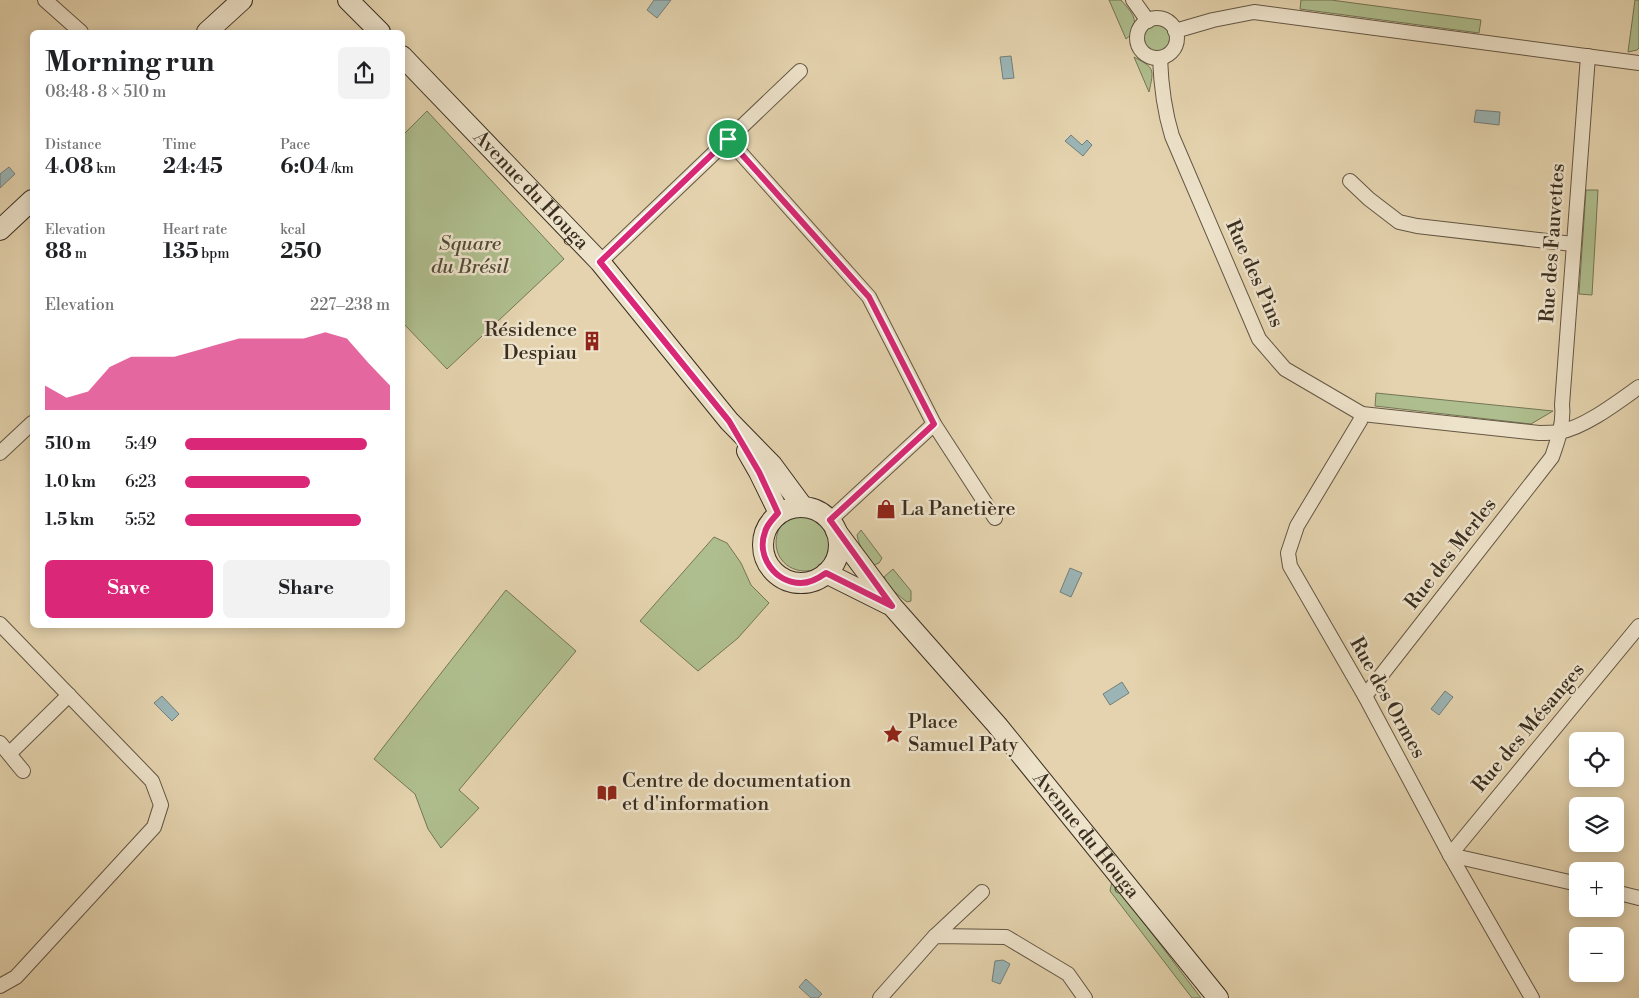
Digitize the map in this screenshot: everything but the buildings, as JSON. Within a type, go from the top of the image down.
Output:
[{"type":"main road","points":[[209,30],[242,0]]},
{"type":"main road","points":[[348,0],[378,30]]},
{"type":"main road","name":"Avenue du Houga","points":[[405,59],[600,262],[729,421]]},
{"type":"main road","points":[[0,230],[30,202]]},
{"type":"main road","points":[[729,421],[772,465],[803,506]]},
{"type":"main road","points":[[729,421],[759,472],[778,513]]},
{"type":"main road","points":[[803,506],[822,513],[833,525],[839,551],[833,566],[826,573],[815,580],[802,583],[789,581],[778,575],[770,567],[764,556],[762,545],[764,534],[771,520],[778,513],[790,508],[803,506]]},
{"type":"main road","name":"Avenue du Houga","points":[[833,525],[892,606],[997,725],[1218,998]]},
{"type":"main road","name":"Avenue du Houga","points":[[826,573],[892,606]]},
{"type":"street","points":[[45,0],[79,30]]},
{"type":"street","points":[[1133,0],[1148,20]]},
{"type":"street","points":[[1176,31],[1213,20],[1254,12],[1639,63]]},
{"type":"street","points":[[1161,19],[1167,21],[1176,31],[1174,48],[1166,56],[1160,58],[1148,56],[1139,47],[1138,35],[1140,29],[1148,20],[1161,19]]},
{"type":"street","name":"Rue des Fauvettes","points":[[1560,432],[1564,418],[1562,405],[1588,56]]},
{"type":"street","name":"Rue des Pins","points":[[1160,58],[1162,96],[1172,136],[1259,339],[1285,369],[1362,414],[1539,433],[1560,432],[1578,425],[1639,387]]},
{"type":"street","points":[[600,262],[800,70]]},
{"type":"street","points":[[728,139],[869,297],[934,424],[995,518]]},
{"type":"street","points":[[1350,181],[1369,199],[1399,222],[1417,226],[1573,244]]},
{"type":"street","name":"Rue des Ormes","points":[[1362,414],[1360,421],[1297,526],[1288,553],[1290,566],[1364,696],[1450,855],[1532,998]]},
{"type":"street","points":[[833,525],[934,424]]},
{"type":"street","points":[[0,453],[30,425]]},
{"type":"street","name":"Rue des Merles","points":[[1364,696],[1552,457],[1560,432]]},
{"type":"street","points":[[0,624],[152,781],[161,805],[154,827],[16,977],[0,986]]},
{"type":"street","name":"Rue des Mésanges","points":[[1450,855],[1639,626]]},
{"type":"street","points":[[23,771],[5,748],[69,695]]},
{"type":"street","points":[[1450,855],[1569,882]]},
{"type":"street","points":[[880,998],[935,936],[982,892]]},
{"type":"street","points":[[1624,894],[1639,898]]},
{"type":"street","points":[[935,936],[1006,937],[1068,974],[1085,998]]},
{"type":"green space","points":[[1109,0],[1121,0],[1134,18],[1134,32],[1126,39]]},
{"type":"green space","points":[[1301,0],[1331,0],[1481,20],[1479,33],[1300,9]]},
{"type":"green space","points":[[1635,0],[1639,0],[1639,48],[1628,52]]},
{"type":"green space","points":[[1157,25],[1166,29],[1170,38],[1166,47],[1157,51],[1148,47],[1144,38],[1148,29]]},
{"type":"green space","points":[[1134,57],[1146,64],[1151,70],[1152,78],[1149,92]]},
{"type":"green space","name":"Square du Brésil","points":[[427,111],[564,259],[447,369],[405,325],[405,133]]},
{"type":"green space","points":[[1586,190],[1598,190],[1592,295],[1579,294]]},
{"type":"green space","points":[[1376,393],[1553,411],[1531,424],[1375,406]]},
{"type":"green space","points":[[807,513],[818,517],[828,532],[832,549],[818,568],[804,571],[796,570],[784,563],[777,551],[776,544],[780,525],[784,519],[792,515]]},
{"type":"green space","points":[[861,530],[882,558],[879,563],[874,565],[863,552],[857,535]]},
{"type":"green space","points":[[714,537],[727,543],[741,563],[751,585],[769,603],[738,638],[698,671],[640,621]]},
{"type":"green space","points":[[893,569],[911,591],[911,601],[907,602],[886,581],[884,577]]},
{"type":"green space","points":[[506,590],[576,651],[459,790],[479,808],[441,848],[428,829],[415,794],[374,759]]},
{"type":"green space","points":[[1112,881],[1201,998],[1192,998],[1110,891]]},
{"type":"water","points":[[654,0],[671,0],[657,18],[647,10]]},
{"type":"water","points":[[1011,56],[1014,78],[1003,79],[1000,57]]},
{"type":"water","points":[[1476,110],[1500,112],[1499,125],[1474,122]]},
{"type":"water","points":[[1071,135],[1082,145],[1087,140],[1092,145],[1083,156],[1065,141]]},
{"type":"water","points":[[9,167],[15,174],[0,188],[0,174]]},
{"type":"water","points":[[1070,568],[1082,573],[1071,597],[1060,592]]},
{"type":"water","points":[[1122,682],[1129,693],[1110,705],[1103,694]]},
{"type":"water","points":[[1445,691],[1453,697],[1439,715],[1431,709]]},
{"type":"water","points":[[162,696],[179,714],[172,721],[154,703]]},
{"type":"water","points":[[1003,960],[1010,964],[1000,984],[992,981],[995,961]]},
{"type":"water","points":[[806,979],[822,994],[818,998],[811,998],[799,987]]},
{"type":"place","name":"Résidence Despiau","points":[[592,341]]},
{"type":"place","name":"La Panetière","points":[[886,509]]},
{"type":"place","name":"Place Samuel Paty","points":[[893,734]]},
{"type":"place","name":"Centre de documentation et d'information","points":[[607,793]]},
{"type":"route","points":[[728,139],[869,297],[934,424],[830,520],[836,531],[892,606],[826,573],[815,580],[802,583],[789,581],[778,575],[770,567],[764,556],[762,545],[766,529],[778,513],[759,472],[729,421],[600,262],[728,139]]}]
